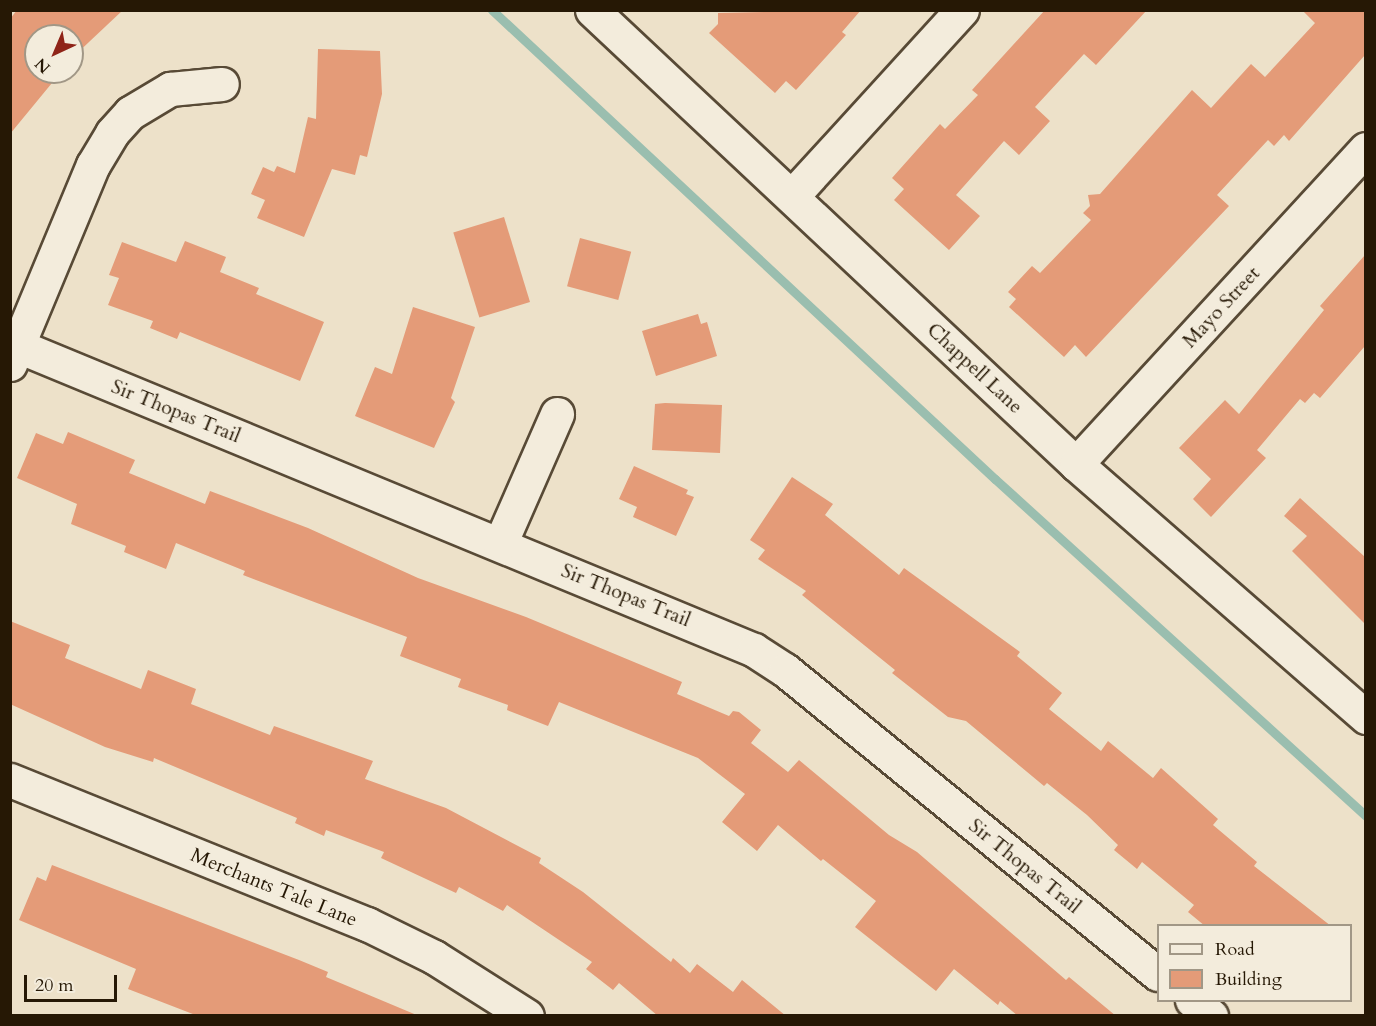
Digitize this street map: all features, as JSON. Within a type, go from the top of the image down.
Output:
[{"type":"street","name":"Chappell Lane","points":[[592,10],[1076,464],[1365,717]]},
{"type":"street","points":[[792,196],[962,10]]},
{"type":"street","points":[[14,355],[93,165],[112,133],[130,113],[170,89],[222,84]]},
{"type":"street","name":"Mayo Street","points":[[1076,464],[1365,149]]},
{"type":"street","name":"Sir Thopas Trail","points":[[14,355],[500,544],[728,637],[785,670],[1157,973]]},
{"type":"street","points":[[500,544],[556,414]]},
{"type":"street","name":"Merchants Tale Lane","points":[[10,780],[367,924],[434,957],[527,1016]]},
{"type":"street","points":[[1194,1002],[1211,1016]]},
{"type":"building","points":[[17,10],[123,10],[84,47],[84,24],[24,24],[24,84],[51,84],[10,134],[10,19]]},
{"type":"building","points":[[861,10],[842,32],[846,35],[796,90],[786,81],[775,93],[709,33],[718,24],[718,13]]},
{"type":"building","points":[[1045,10],[1147,10],[1096,65],[1084,54],[1035,107],[1050,121],[1019,155],[1004,141],[956,195],[980,216],[949,250],[894,200],[904,189],[892,178],[940,124],[945,129],[978,95],[972,90]]},
{"type":"building","points":[[1302,10],[1365,10],[1365,55],[1289,141],[1284,135],[1274,146],[1268,140],[1217,195],[1229,206],[1086,357],[1075,345],[1064,357],[1009,307],[1016,299],[1008,292],[1032,266],[1040,273],[1091,220],[1083,213],[1090,206],[1088,195],[1100,194],[1192,90],[1211,108],[1251,64],[1265,77],[1315,23]]},
{"type":"building","points":[[318,49],[380,51],[382,94],[367,157],[360,155],[355,175],[332,169],[304,237],[257,218],[265,200],[251,194],[263,167],[274,172],[277,166],[295,173],[308,117],[316,119]]},
{"type":"building","points":[[504,217],[530,302],[479,318],[453,232]]},
{"type":"building","points":[[580,238],[631,252],[618,300],[567,286]]},
{"type":"building","points":[[185,241],[226,257],[220,272],[259,288],[256,294],[324,322],[300,381],[180,332],[177,339],[150,328],[153,321],[108,305],[119,278],[109,275],[122,242],[176,262]]},
{"type":"building","points":[[1365,255],[1365,346],[1320,398],[1314,393],[1305,403],[1300,399],[1257,450],[1266,458],[1211,517],[1193,499],[1211,479],[1179,448],[1225,400],[1239,414],[1324,310],[1320,306]]},
{"type":"building","points":[[413,307],[475,327],[451,398],[455,402],[434,448],[355,416],[375,367],[392,374]]},
{"type":"building","points":[[698,314],[701,324],[707,322],[717,356],[656,376],[642,331]]},
{"type":"building","points":[[655,404],[722,405],[720,453],[652,450]]},
{"type":"building","points":[[68,432],[135,460],[129,473],[205,504],[210,491],[308,528],[418,578],[526,617],[682,682],[677,694],[729,716],[733,711],[739,712],[761,730],[751,743],[788,772],[799,760],[889,835],[917,852],[1066,980],[1069,977],[1116,1016],[1018,1016],[1000,1001],[998,1005],[954,969],[936,991],[855,927],[876,901],[823,859],[821,861],[778,825],[757,851],[722,822],[745,794],[698,758],[559,702],[548,726],[507,710],[508,705],[458,687],[461,679],[400,656],[407,637],[243,575],[245,571],[176,543],[166,569],[124,552],[126,546],[71,524],[77,504],[17,478],[36,433],[63,444]]},
{"type":"building","points":[[634,466],[688,490],[686,494],[694,497],[676,536],[633,517],[637,507],[619,499]]},
{"type":"building","points":[[792,477],[833,504],[825,515],[899,575],[904,568],[1020,652],[1017,656],[1062,693],[1049,709],[1101,751],[1108,741],[1153,778],[1161,768],[1218,819],[1213,825],[1257,862],[1254,866],[1328,924],[1203,924],[1188,912],[1194,905],[1142,862],[1137,869],[1114,850],[1118,845],[1087,815],[1047,783],[1044,786],[966,721],[948,717],[892,673],[895,670],[802,595],[806,591],[758,559],[765,550],[750,540]]},
{"type":"building","points":[[1300,498],[1365,557],[1365,624],[1292,551],[1307,536],[1284,516]]},
{"type":"building","points":[[10,621],[70,645],[65,658],[141,689],[148,670],[196,689],[191,704],[270,735],[274,726],[373,761],[365,779],[446,808],[541,858],[539,863],[583,892],[671,962],[673,958],[690,973],[697,964],[733,992],[742,980],[786,1016],[658,1016],[619,983],[613,990],[586,969],[592,962],[507,905],[503,911],[459,887],[456,893],[381,858],[384,852],[326,830],[324,836],[295,823],[297,818],[154,758],[153,762],[105,747],[10,704]]},
{"type":"building","points":[[52,865],[299,960],[328,972],[326,977],[419,1016],[198,1016],[128,989],[136,969],[19,920],[37,877],[46,881]]},
{"type":"waterway","points":[[492,10],[995,479],[1366,816]]}]
